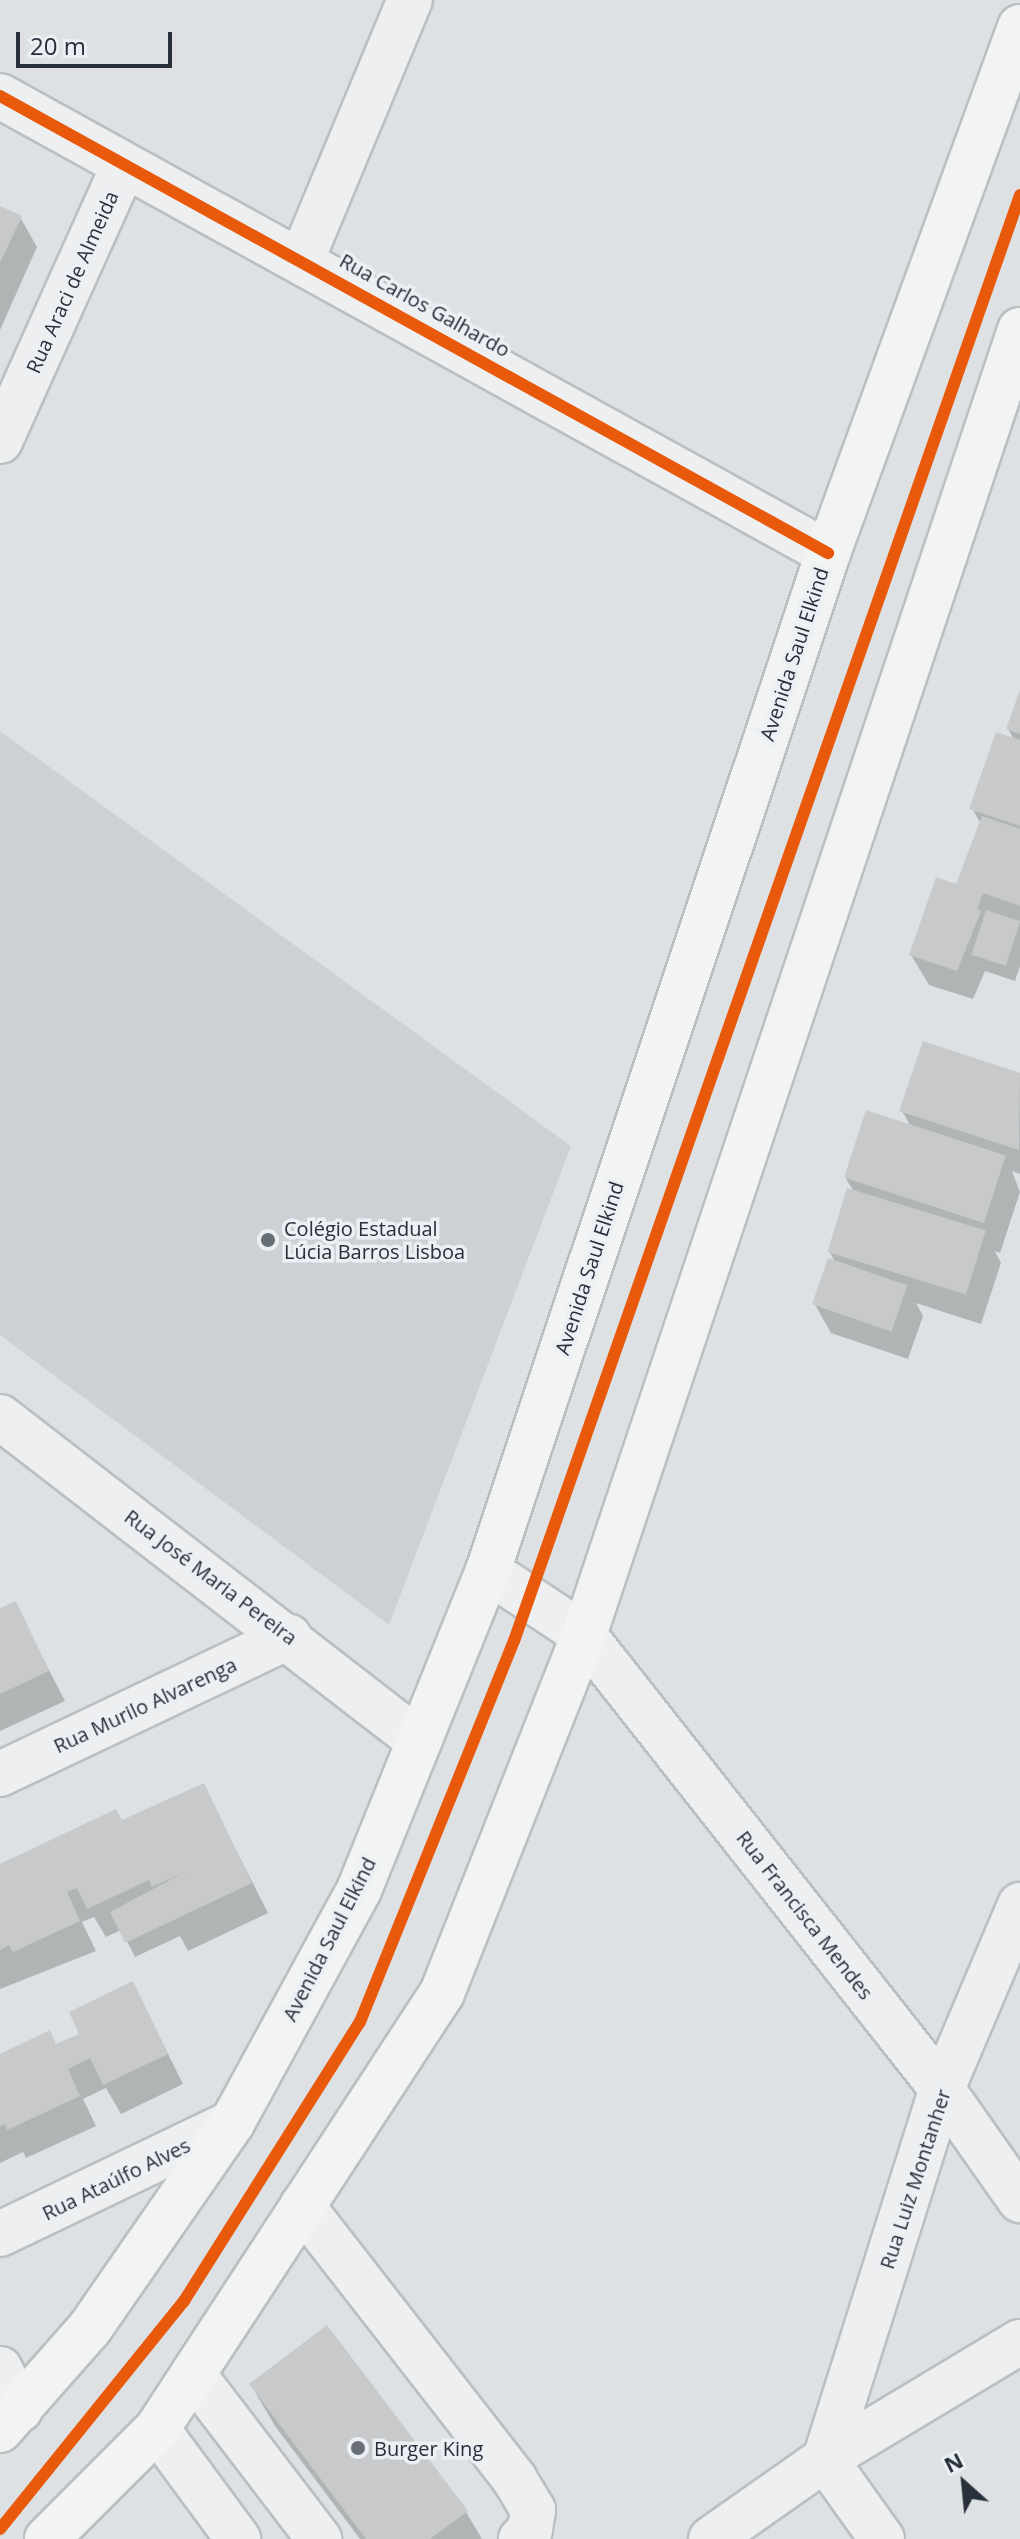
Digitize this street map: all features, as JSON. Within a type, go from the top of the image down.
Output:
[{"type":"main road","name":"Avenida Saul Elkind","points":[[10,2420],[90,2328],[232,2123],[359,1890],[488,1571],[828,553],[1020,27]]},
{"type":"main road","points":[[47,2539],[157,2429],[442,1993],[584,1635],[1020,330]]},
{"type":"street","points":[[302,259],[410,0]]},
{"type":"street","name":"Rua Carlos Galhardo","points":[[0,96],[123,167],[302,259],[828,553]]},
{"type":"street","name":"Rua Araci de Almeida","points":[[0,441],[123,167]]},
{"type":"street","name":"Rua José Maria Pereira","points":[[0,1417],[289,1637],[419,1741]]},
{"type":"street","name":"Rua Francisca Mendes","points":[[488,1571],[584,1635],[942,2089],[1020,2200]]},
{"type":"street","name":"Rua Murilo Alvarenga","points":[[0,1774],[289,1637]]},
{"type":"street","name":"Rua Luiz Montanher","points":[[825,2459],[942,2089],[1020,1905]]},
{"type":"street","name":"Rua Ataúlfo Alves","points":[[0,2234],[232,2123]]},
{"type":"street","points":[[302,2206],[515,2480],[533,2510],[530,2530],[521,2539]]},
{"type":"street","points":[[711,2539],[825,2459],[1020,2342]]},
{"type":"street","points":[[0,2369],[10,2420]]},
{"type":"street","points":[[193,2374],[319,2539]]},
{"type":"street","points":[[157,2429],[238,2539]]},
{"type":"street","points":[[825,2459],[882,2539]]},
{"type":"shaded area","name":"Colégio Estadual Lúcia Barros Lisboa","points":[[0,731],[571,1146],[389,1625],[0,1335]]},
{"type":"building","points":[[0,206],[22,216],[0,263]]},
{"type":"building","points":[[1020,690],[1020,734],[1006,729]]},
{"type":"building","points":[[996,732],[1020,740],[1020,826],[969,809]]},
{"type":"building","points":[[982,816],[1020,829],[1020,906],[983,893],[977,909],[981,911],[957,971],[909,955],[936,877],[956,884]]},
{"type":"building","points":[[986,910],[1020,921],[1006,966],[971,955]]},
{"type":"building","points":[[923,1041],[1020,1073],[1019,1150],[899,1111]]},
{"type":"building","points":[[866,1110],[1006,1155],[984,1223],[844,1178]]},
{"type":"building","points":[[847,1188],[986,1230],[966,1294],[827,1252]]},
{"type":"building","points":[[828,1258],[907,1285],[891,1332],[812,1304]]},
{"type":"building","points":[[16,1601],[49,1671],[0,1694],[0,1608]]},
{"type":"building","points":[[204,1783],[252,1883],[125,1943],[110,1912],[185,1872],[152,1887],[149,1880],[87,1909],[77,1888],[67,1892],[80,1921],[13,1952],[9,1945],[0,1950],[0,1864],[116,1809],[122,1820]]},
{"type":"building","points":[[133,1981],[168,2054],[103,2085],[90,2058],[68,2069],[80,2096],[7,2130],[5,2124],[0,2126],[0,2054],[50,2030],[56,2044],[79,2034],[69,2012]]},
{"type":"building","name":"Burger King","points":[[327,2325],[468,2511],[430,2539],[366,2539],[249,2384]]},
{"type":"cycle path","points":[[0,96],[828,553]]},
{"type":"cycle path","points":[[0,2529],[184,2301],[360,2022],[514,1641],[1020,195]]},
{"type":"place","name":"Colégio Estadual Lúcia Barros Lisboa","points":[[268,1240]]},
{"type":"place","name":"Burger King","points":[[358,2448]]}]
